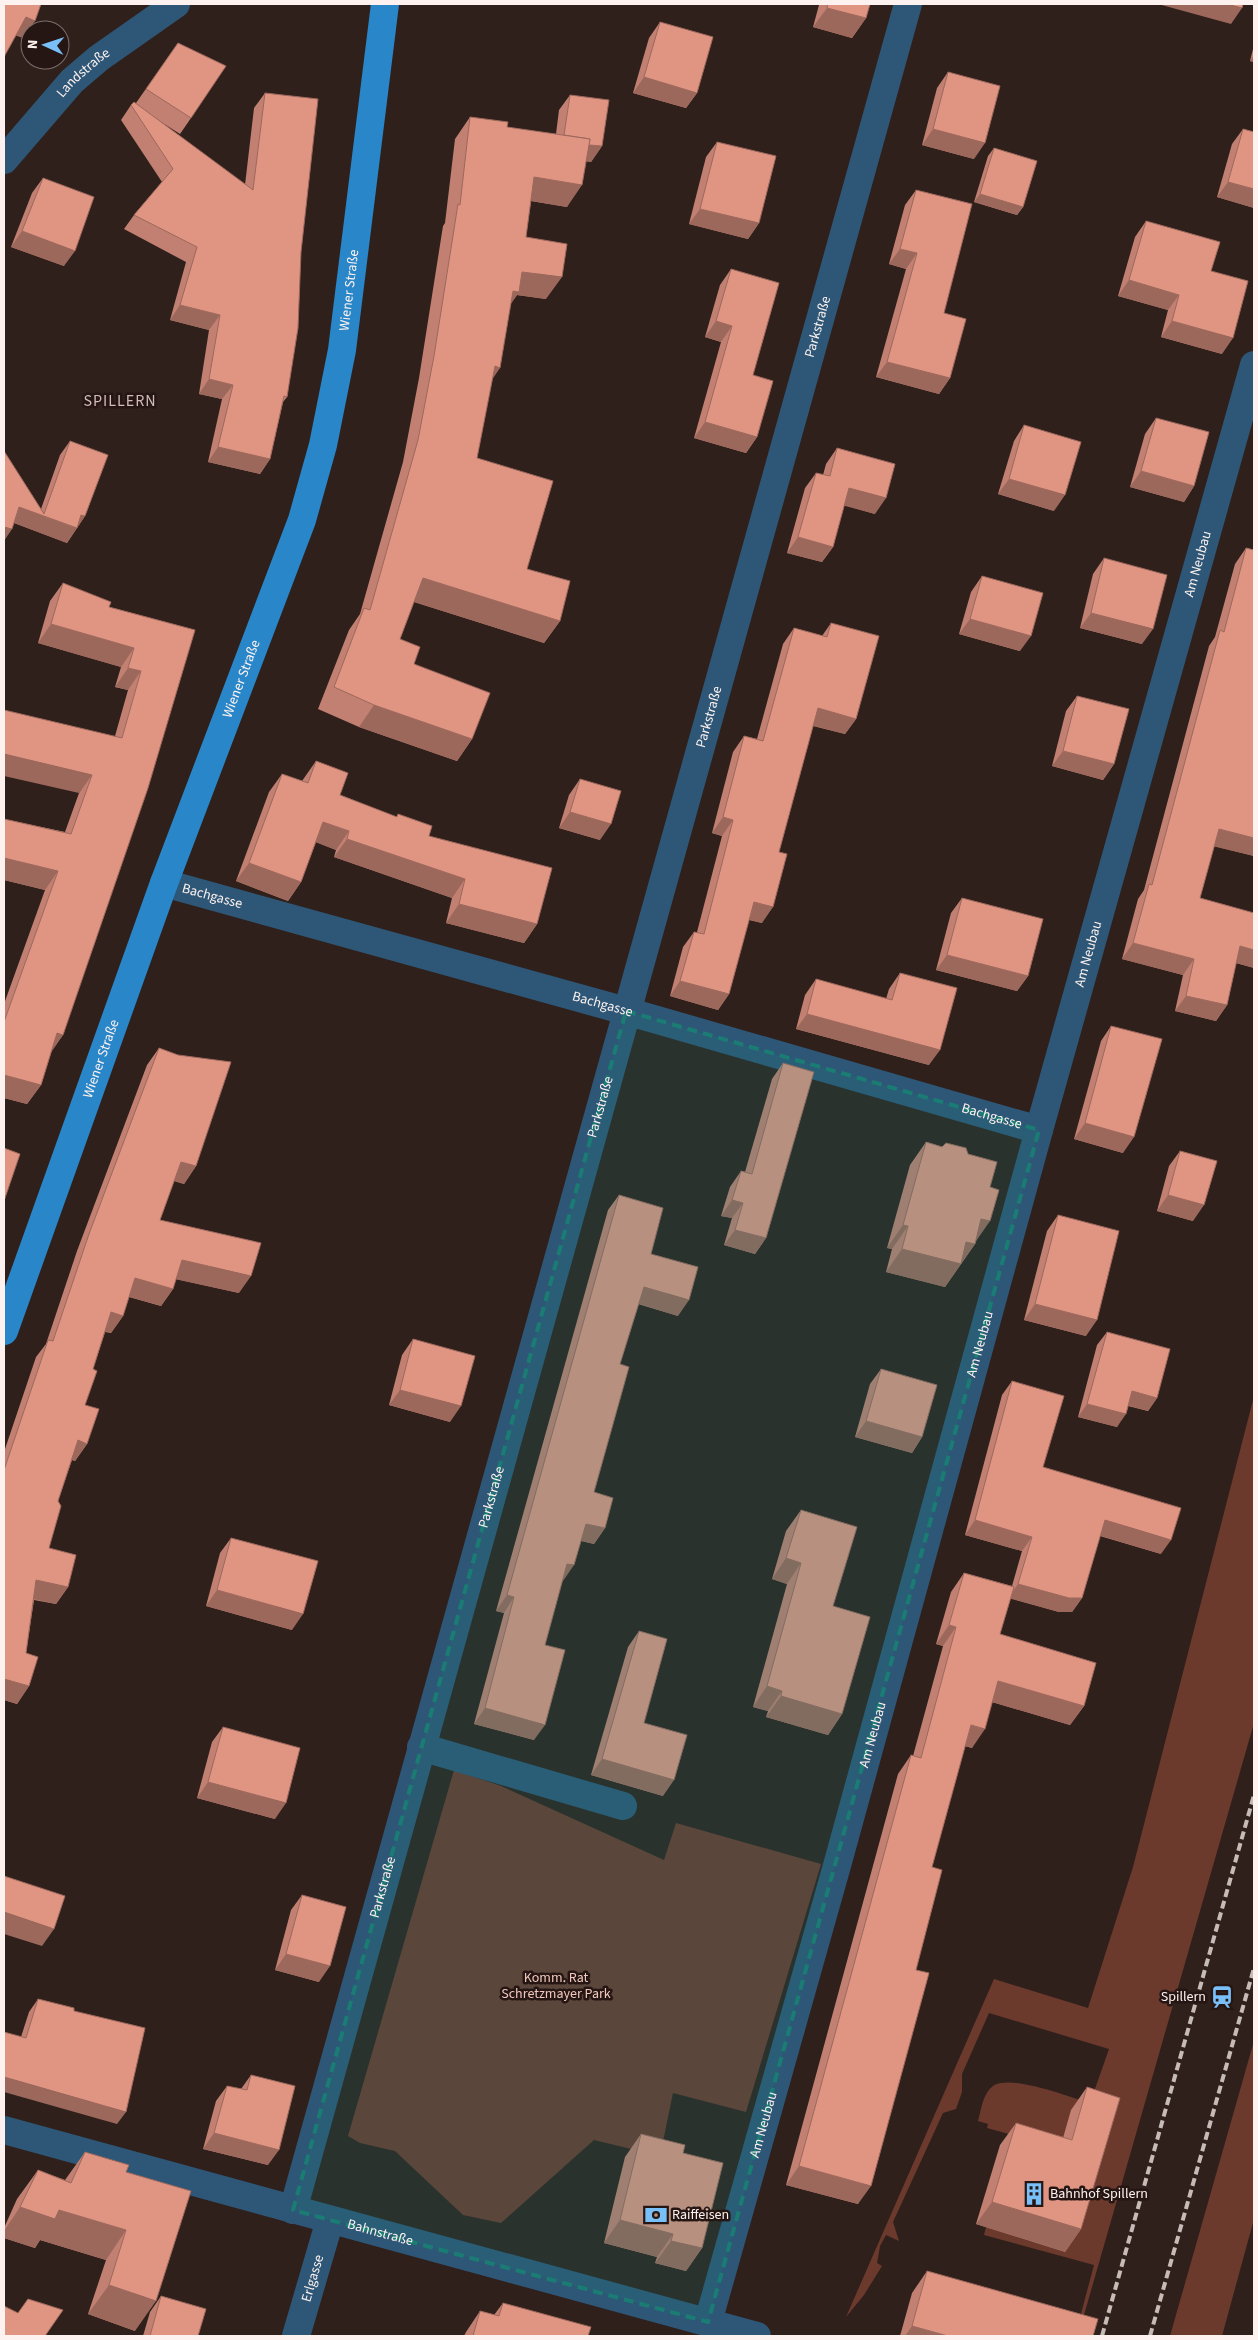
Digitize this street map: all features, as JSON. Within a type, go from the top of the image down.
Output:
[{"type":"main road","name":"Wiener Straße","points":[[4,1331],[164,883],[302,520],[323,445],[344,341],[386,4]]},
{"type":"street","name":"Landstraße","points":[[4,160],[72,81],[99,58],[176,4]]},
{"type":"street","name":"Parkstraße","points":[[293,2210],[908,4]]},
{"type":"street","name":"Am Neubau","points":[[708,2322],[843,1843],[1038,1130],[1254,365]]},
{"type":"street","name":"Bachgasse","points":[[164,883],[626,1011],[1038,1130]]},
{"type":"street","points":[[422,1747],[623,1806]]},
{"type":"street","name":"Bahnstraße","points":[[4,2130],[757,2336]]},
{"type":"street","name":"Erlgasse","points":[[296,2336],[330,2220]]},
{"type":"highlighted area","points":[[626,1011],[1039,1130],[708,2322],[293,2210]]},
{"type":"green space","points":[[1254,1396],[1254,1723],[1082,2322],[1078,2325],[1094,2265],[984,2235],[986,2227],[1065,2252],[1060,2148],[987,2128],[988,2124],[978,2121],[987,2093],[993,2086],[1001,2083],[1013,2083],[1040,2088],[1090,2103],[1109,2049],[989,2013],[962,2074],[962,2092],[956,2109],[943,2113],[893,2222],[899,2241],[886,2235],[880,2246],[877,2263],[882,2266],[864,2295],[846,2317],[994,1979],[1088,2008],[1133,1867]]},
{"type":"green space","name":"Komm. Rat Schretzmayer Park","points":[[454,1770],[501,1786],[664,1860],[676,1823],[821,1864],[746,2112],[673,2093],[660,2156],[594,2140],[501,2223],[463,2215],[395,2151],[360,2143],[348,2136]]},
{"type":"green space","points":[[1254,2041],[1254,2219],[1222,2336],[1170,2336]]},
{"type":"building","points":[[4,4],[41,4],[35,20],[26,17],[24,20],[20,20],[20,28],[4,57]]},
{"type":"building","points":[[828,4],[870,4],[866,18],[827,8]]},
{"type":"building","points":[[1227,4],[1243,4],[1242,8]]},
{"type":"building","points":[[660,22],[713,37],[697,93],[644,77]]},
{"type":"building","points":[[178,43],[226,66],[191,118],[146,89]]},
{"type":"building","points":[[948,72],[1000,86],[985,143],[933,129]]},
{"type":"building","points":[[265,93],[318,99],[301,252],[298,328],[287,397],[284,396],[270,459],[218,447],[233,385],[209,379],[220,315],[180,305],[197,247],[134,215],[173,169],[131,105],[134,102],[253,190]]},
{"type":"building","points":[[570,95],[609,100],[602,146],[589,145],[590,139],[564,135]]},
{"type":"building","points":[[470,117],[508,122],[507,127],[590,139],[582,185],[534,177],[526,237],[567,244],[562,277],[522,272],[519,292],[513,291],[500,368],[495,366],[477,458],[553,481],[527,569],[570,581],[560,621],[423,578],[400,639],[420,647],[414,664],[490,693],[472,739],[374,705],[334,687],[364,608],[370,610],[418,440],[434,356],[458,204],[460,205]]},
{"type":"building","points":[[1243,129],[1254,132],[1254,189],[1228,182]]},
{"type":"building","points":[[717,142],[776,156],[759,223],[700,209]]},
{"type":"building","points":[[994,148],[1037,161],[1023,207],[980,194]]},
{"type":"building","points":[[43,178],[94,197],[75,251],[22,231]]},
{"type":"building","points":[[916,190],[972,204],[944,313],[966,319],[950,378],[887,362],[917,253],[900,249]]},
{"type":"building","points":[[1146,221],[1220,242],[1211,271],[1248,281],[1233,338],[1172,321],[1179,295],[1129,280]]},
{"type":"building","points":[[731,269],[779,283],[753,375],[773,381],[757,437],[705,422],[732,326],[716,321]]},
{"type":"building","points":[[1156,418],[1209,432],[1194,486],[1141,471]]},
{"type":"building","points":[[1024,425],[1081,442],[1065,495],[1009,479]]},
{"type":"building","points":[[70,441],[108,455],[85,516],[81,515],[77,528],[19,507],[12,529],[4,527],[4,451],[44,514]]},
{"type":"building","points":[[837,448],[895,464],[886,498],[849,488],[833,547],[798,537],[816,473],[830,476]]},
{"type":"building","points":[[1246,548],[1254,550],[1254,838],[1219,829],[1200,898],[1254,913],[1254,950],[1240,946],[1227,1005],[1186,996],[1194,959],[1133,943],[1149,884],[1152,885],[1220,630],[1224,632]]},
{"type":"building","points":[[1104,558],[1167,575],[1153,629],[1091,613]]},
{"type":"building","points":[[982,576],[1043,593],[1031,636],[970,619]]},
{"type":"building","points":[[63,583],[111,602],[109,607],[195,630],[148,788],[63,1035],[57,1033],[41,1085],[4,1075],[4,1022],[58,871],[4,858],[4,819],[71,834],[92,775],[4,754],[4,710],[122,738],[141,671],[128,668],[134,648],[51,624]]},
{"type":"building","points":[[831,623],[879,636],[856,719],[818,708],[779,852],[787,854],[773,907],[754,902],[729,994],[680,981],[694,932],[704,934],[733,820],[723,817],[744,736],[763,741],[794,628],[827,637]]},
{"type":"building","points":[[1077,696],[1129,709],[1114,764],[1063,751]]},
{"type":"building","points":[[316,761],[348,773],[340,795],[397,817],[398,814],[432,826],[429,836],[552,868],[537,924],[459,904],[465,879],[347,839],[349,831],[323,822],[301,882],[249,863],[282,774],[308,783]]},
{"type":"building","points":[[580,779],[621,791],[611,824],[570,812]]},
{"type":"building","points":[[962,898],[1043,919],[1028,976],[947,955]]},
{"type":"building","points":[[900,973],[957,988],[940,1050],[807,1014],[816,979],[892,1000]]},
{"type":"building","points":[[1111,1026],[1162,1039],[1134,1137],[1085,1123]]},
{"type":"building","points":[[159,1048],[178,1055],[231,1062],[196,1166],[181,1162],[160,1220],[261,1243],[251,1276],[182,1260],[173,1289],[135,1278],[123,1316],[111,1312],[93,1369],[97,1371],[85,1405],[99,1409],[87,1444],[78,1440],[58,1501],[61,1506],[49,1548],[76,1555],[68,1587],[36,1580],[26,1653],[38,1657],[29,1686],[4,1679],[4,1470],[48,1340],[53,1341],[89,1234]]},
{"type":"building","points":[[783,1063],[814,1072],[766,1238],[735,1230],[743,1203],[732,1200],[741,1171],[752,1174]]},
{"type":"building","points":[[926,1142],[942,1147],[946,1143],[966,1148],[968,1154],[997,1162],[990,1187],[999,1190],[990,1221],[981,1219],[975,1244],[966,1242],[961,1264],[902,1249],[908,1226],[903,1225]]},
{"type":"building","points":[[4,1148],[20,1154],[4,1201]]},
{"type":"building","points":[[1180,1151],[1217,1161],[1204,1205],[1168,1195]]},
{"type":"building","points":[[619,1195],[663,1208],[651,1254],[698,1267],[689,1300],[644,1287],[620,1364],[629,1367],[594,1492],[613,1498],[605,1528],[586,1524],[574,1565],[567,1564],[545,1645],[565,1650],[545,1725],[485,1708],[514,1597],[507,1595]]},
{"type":"building","points":[[1058,1215],[1119,1231],[1097,1320],[1035,1304]]},
{"type":"building","points":[[1107,1332],[1170,1349],[1157,1398],[1132,1391],[1126,1414],[1087,1404]]},
{"type":"building","points":[[413,1339],[475,1356],[461,1406],[400,1390]]},
{"type":"building","points":[[881,1369],[937,1385],[922,1437],[866,1421]]},
{"type":"building","points":[[1012,1381],[1064,1396],[1043,1467],[1181,1508],[1171,1540],[1105,1520],[1082,1598],[1069,1598],[1018,1584],[1032,1537],[975,1520]]},
{"type":"building","points":[[801,1510],[857,1527],[833,1606],[870,1617],[842,1714],[781,1696],[782,1691],[767,1686],[801,1563],[786,1558]]},
{"type":"building","points":[[231,1538],[318,1561],[303,1614],[217,1590]]},
{"type":"building","points":[[964,1573],[1014,1587],[1000,1634],[1096,1663],[1084,1706],[998,1681],[985,1729],[971,1725],[932,1867],[942,1870],[916,1970],[929,1973],[871,2186],[799,2166],[911,1755],[921,1758],[956,1627],[949,1625]]},
{"type":"building","points":[[639,1631],[667,1639],[644,1723],[687,1735],[674,1780],[602,1759]]},
{"type":"building","points":[[223,1727],[300,1748],[286,1803],[208,1782]]},
{"type":"building","points":[[4,1876],[65,1896],[54,1929],[4,1912]]},
{"type":"building","points":[[302,1895],[346,1907],[330,1966],[286,1954]]},
{"type":"building","points":[[38,1999],[74,2008],[74,2011],[145,2028],[126,2112],[4,2077],[4,2032],[26,2038]]},
{"type":"building","points":[[251,2075],[295,2086],[279,2150],[214,2133],[227,2086],[247,2090]]},
{"type":"building","name":"Bahnhof Spillern","points":[[1087,2087],[1120,2098],[1081,2229],[992,2202],[1016,2123],[1072,2140]]},
{"type":"building","points":[[641,2134],[685,2145],[683,2153],[723,2163],[702,2248],[671,2241],[673,2234],[620,2220]]},
{"type":"building","points":[[85,2152],[129,2165],[126,2172],[191,2191],[156,2301],[109,2285],[126,2230],[59,2210],[55,2219],[20,2207],[38,2170],[71,2183]]},
{"type":"building","points":[[927,2271],[1098,2319],[1093,2336],[948,2336],[912,2326]]},
{"type":"building","points":[[161,2296],[206,2309],[198,2336],[150,2336]]},
{"type":"building","points":[[28,2299],[63,2310],[45,2336],[4,2336],[4,2306],[18,2313]]},
{"type":"building","points":[[503,2303],[591,2327],[588,2336],[473,2336],[480,2311],[499,2316]]},
{"type":"railway","points":[[1102,2336],[1254,1795]]},
{"type":"railway","points":[[1150,2336],[1254,1968]]},
{"type":"place","name":"Spillern","points":[[1222,1997]]},
{"type":"place","name":"Bahnhof Spillern","points":[[1034,2194]]},
{"type":"place","name":"Raiffeisen","points":[[656,2215]]},
{"type":"district","name":"SPILLERN","points":[[120,401]]}]
